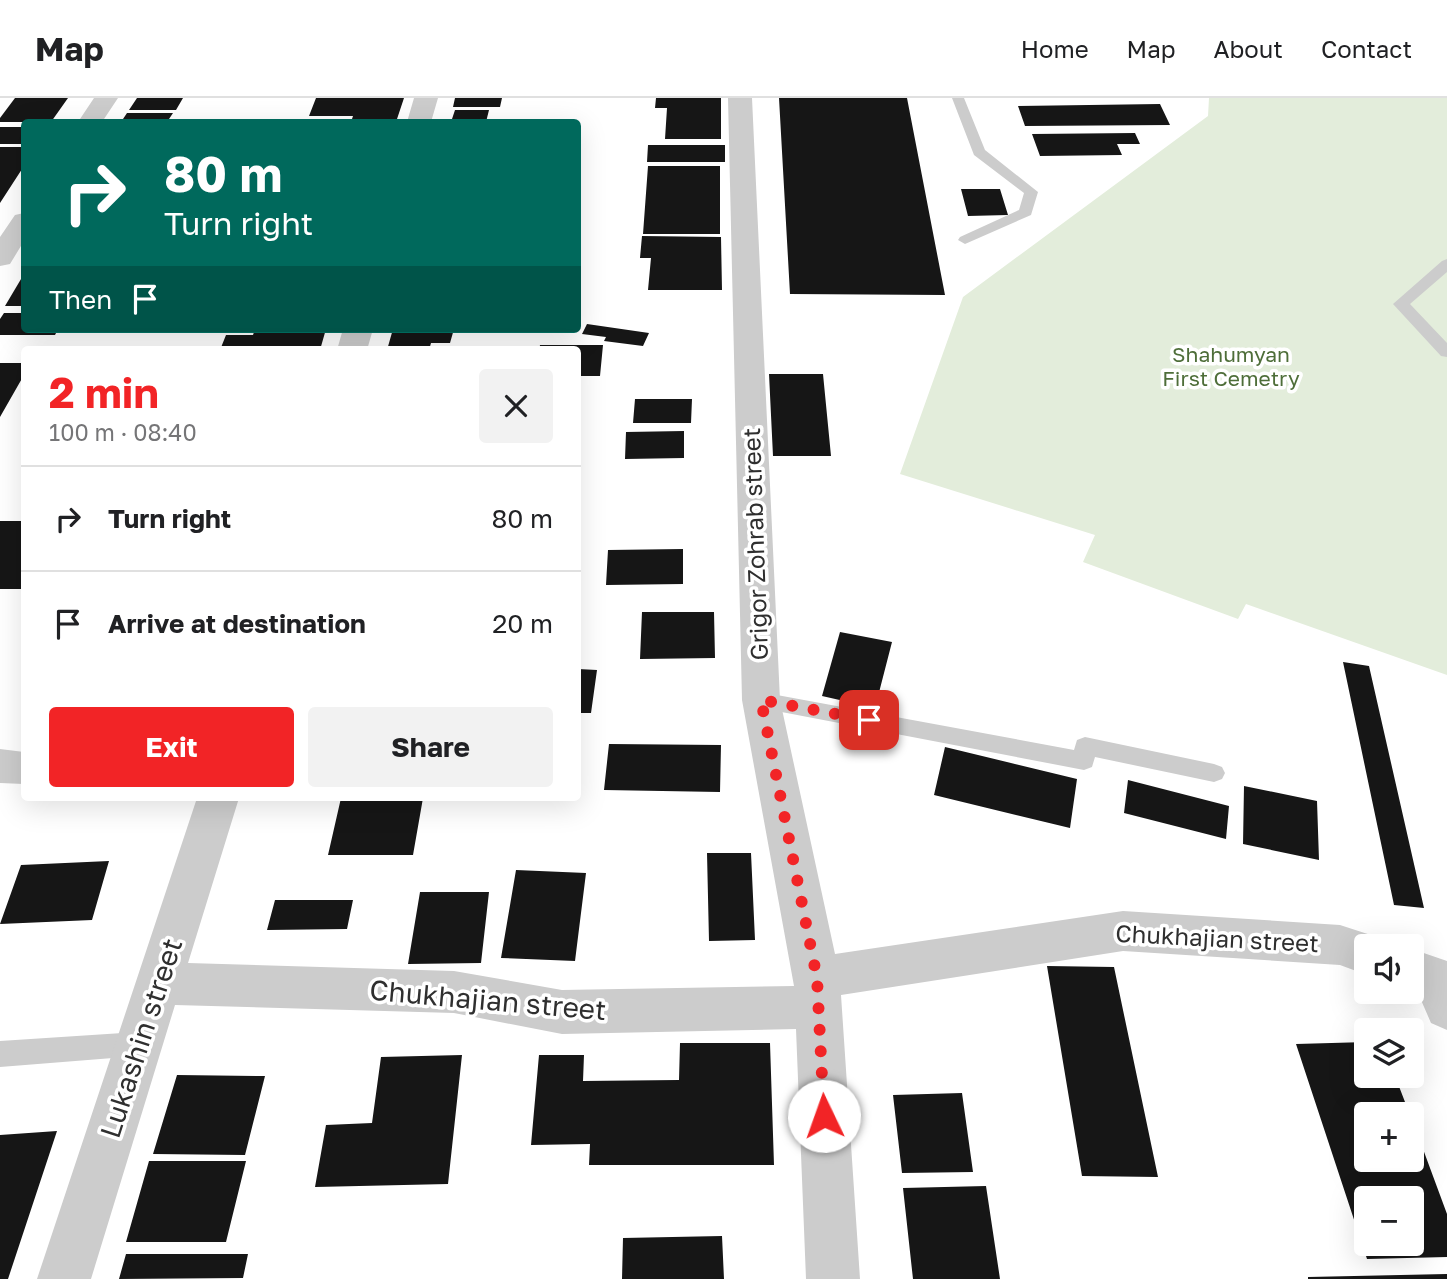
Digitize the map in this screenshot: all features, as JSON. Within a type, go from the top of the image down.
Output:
[{"type":"street","points":[[92,119],[106,98]]},
{"type":"street","points":[[420,119],[426,98]]},
{"type":"street","name":"Grigor Zohrab street","points":[[740,98],[761,700],[818,993],[834,1279]]},
{"type":"street","points":[[0,258],[21,225]]},
{"type":"street","points":[[0,766],[21,768]]},
{"type":"street","name":"Lukashin street","points":[[64,1279],[217,801]]},
{"type":"street","name":"Chukhajian street","points":[[159,983],[454,992],[562,1012],[818,993],[1124,931],[1340,945],[1354,950]]},
{"type":"street","points":[[1424,974],[1435,978],[1447,1008]]},
{"type":"lane","points":[[958,98],[979,152],[1031,192],[1026,212],[965,240]]},
{"type":"lane","points":[[1447,264],[1401,304],[1447,352]]},
{"type":"lane","points":[[761,700],[1084,761],[1085,746],[1214,773]]},
{"type":"lane","points":[[0,1054],[138,1044]]},
{"type":"green space","name":"Shahumyan First Cemetry","points":[[1209,98],[1447,98],[1447,675],[1246,604],[1238,619],[1083,562],[1095,535],[900,474],[963,297],[1208,116]]},
{"type":"building","points":[[15,98],[68,98],[53,119],[0,122],[0,118]]},
{"type":"building","points":[[137,98],[183,98],[176,110],[129,110]]},
{"type":"building","points":[[316,98],[404,98],[397,119],[309,116]]},
{"type":"building","points":[[455,98],[502,98],[500,107],[453,107]]},
{"type":"building","points":[[656,98],[721,98],[721,139],[665,139],[667,108],[655,108]]},
{"type":"building","points":[[779,98],[907,98],[945,295],[790,294]]},
{"type":"building","points":[[1160,104],[1170,125],[1025,126],[1018,106]]},
{"type":"building","points":[[455,110],[489,110],[487,119],[452,119]]},
{"type":"building","points":[[127,113],[173,113],[169,119],[123,119]]},
{"type":"building","points":[[0,127],[21,127],[21,144],[0,144]]},
{"type":"building","points":[[1135,133],[1140,144],[1117,144],[1122,155],[1040,156],[1032,134]]},
{"type":"building","points":[[648,145],[725,145],[725,162],[647,162]]},
{"type":"building","points":[[0,147],[21,147],[21,171],[0,203]]},
{"type":"building","points":[[648,166],[720,166],[720,234],[643,234]]},
{"type":"building","points":[[961,189],[1000,189],[1008,215],[968,216]]},
{"type":"building","points":[[642,236],[721,237],[722,290],[648,290],[651,258],[640,258]]},
{"type":"building","points":[[21,279],[21,306],[5,306]]},
{"type":"building","points":[[4,313],[21,313],[21,333],[56,333],[0,335],[0,319]]},
{"type":"building","points":[[587,324],[649,333],[643,346],[604,341],[606,337],[582,334]]},
{"type":"building","points":[[325,333],[321,346],[222,346],[226,335]]},
{"type":"building","points":[[392,333],[453,333],[450,343],[388,346]]},
{"type":"building","points":[[603,345],[600,376],[581,376],[581,346],[540,346]]},
{"type":"building","points":[[0,363],[21,363],[21,380],[0,417]]},
{"type":"building","points":[[769,374],[823,374],[831,456],[773,456]]},
{"type":"building","points":[[635,399],[692,399],[691,423],[633,423]]},
{"type":"building","points":[[684,431],[684,458],[625,459],[626,432]]},
{"type":"building","points":[[0,521],[21,521],[21,589],[0,589]]},
{"type":"building","points":[[683,549],[683,584],[606,585],[608,550]]},
{"type":"building","points":[[642,612],[714,612],[715,658],[640,659]]},
{"type":"building","points":[[840,632],[892,642],[875,708],[822,696]]},
{"type":"building","points":[[1343,662],[1369,666],[1424,908],[1394,905]]},
{"type":"building","points":[[581,669],[597,670],[591,713],[581,713]]},
{"type":"building","points":[[609,744],[721,745],[720,792],[604,790]]},
{"type":"building","points":[[945,747],[1077,779],[1070,828],[934,795]]},
{"type":"building","points":[[1128,780],[1229,806],[1226,839],[1124,813]]},
{"type":"building","points":[[1244,786],[1317,801],[1319,860],[1243,844]]},
{"type":"building","points":[[340,801],[422,801],[413,855],[328,855]]},
{"type":"building","points":[[707,853],[751,853],[755,940],[709,941]]},
{"type":"building","points":[[109,861],[92,920],[0,924],[21,865]]},
{"type":"building","points":[[516,870],[586,873],[575,961],[501,958]]},
{"type":"building","points":[[420,892],[489,892],[481,963],[408,964]]},
{"type":"building","points":[[275,900],[353,900],[347,929],[267,930]]},
{"type":"building","points":[[1047,966],[1114,967],[1158,1177],[1082,1176]]},
{"type":"building","points":[[1354,1042],[1354,1088],[1400,1088],[1405,1102],[1354,1102],[1354,1172],[1424,1172],[1424,1152],[1447,1214],[1447,1257],[1367,1259],[1366,1256],[1424,1256],[1424,1186],[1354,1186],[1354,1220],[1296,1044]]},
{"type":"building","points":[[680,1043],[770,1043],[774,1165],[589,1165],[590,1144],[531,1145],[539,1055],[584,1055],[583,1081],[679,1080]]},
{"type":"building","points":[[462,1055],[448,1184],[315,1187],[326,1125],[372,1123],[381,1057]]},
{"type":"building","points":[[177,1075],[265,1076],[245,1155],[153,1154]]},
{"type":"building","points":[[962,1093],[973,1172],[902,1173],[893,1095]]},
{"type":"building","points":[[57,1131],[8,1279],[0,1279],[0,1135]]},
{"type":"building","points":[[149,1161],[246,1161],[226,1242],[126,1242]]},
{"type":"building","points":[[986,1186],[1000,1279],[913,1279],[903,1188]]},
{"type":"building","points":[[722,1236],[724,1279],[622,1279],[623,1238]]},
{"type":"building","points":[[126,1254],[248,1254],[243,1278],[119,1279]]},
{"type":"building","points":[[1447,1274],[1447,1279],[1308,1279],[1308,1277]]},
{"type":"route","points":[[824,1116],[817,978],[761,700],[869,720]]}]
